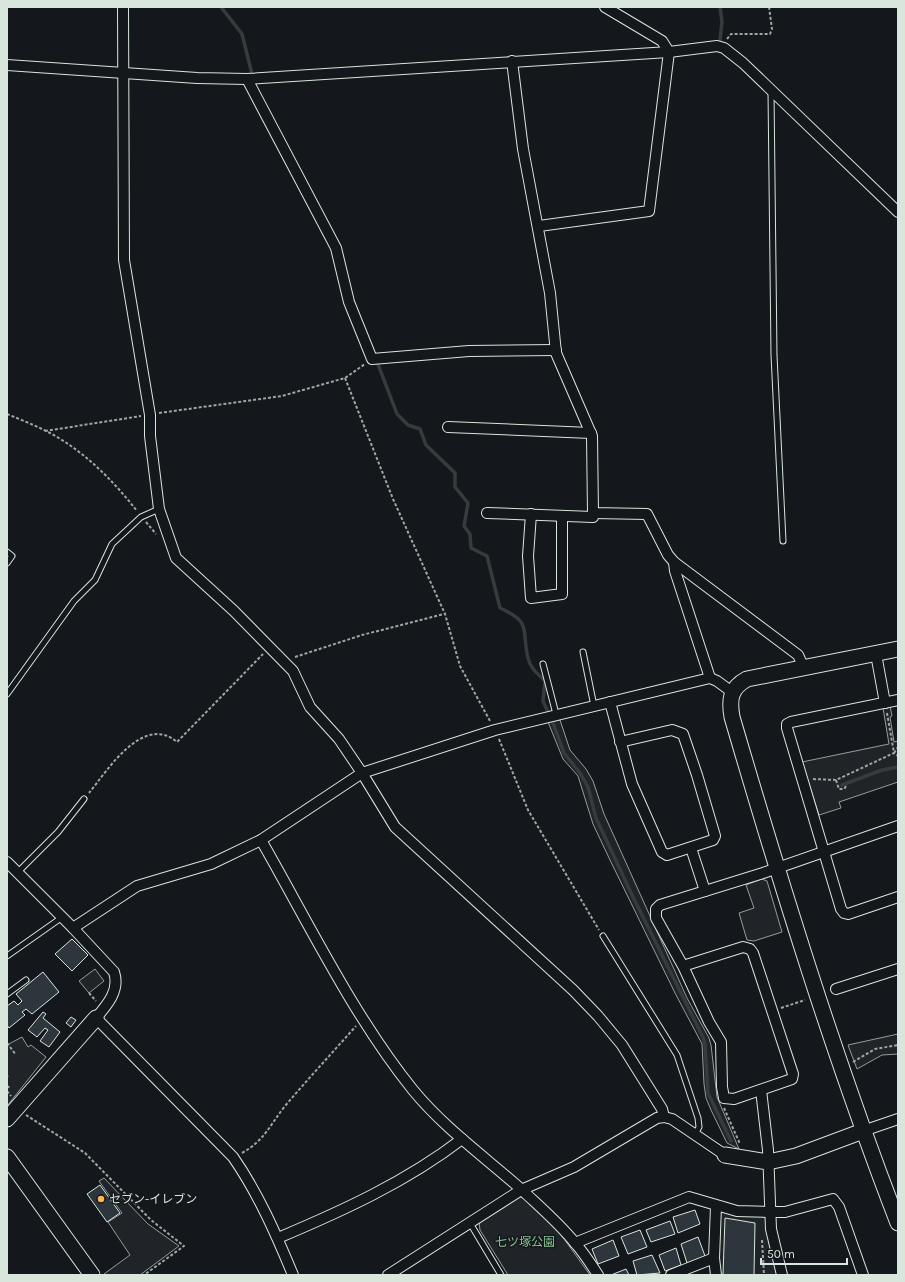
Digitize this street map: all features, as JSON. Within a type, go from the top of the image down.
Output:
[{"type":"street","points":[[123,7],[124,260],[150,415],[150,436],[159,509],[176,558],[234,611],[293,671],[310,707],[339,739],[362,772],[395,827],[573,990],[598,1016],[622,1045],[662,1109],[664,1117]]},
{"type":"street","points":[[539,226],[649,211],[669,52],[662,41],[605,7]]},
{"type":"street","points":[[7,65],[197,78],[248,79],[669,52],[706,47],[724,48],[898,212]]},
{"type":"street","points":[[487,513],[593,517],[594,495],[591,433],[556,350],[550,293],[539,226],[523,149],[512,61]]},
{"type":"street","points":[[248,79],[336,248],[349,302],[372,359],[469,351],[556,350]]},
{"type":"street","points":[[448,427],[591,433]]},
{"type":"street","points":[[593,513],[647,514],[668,556],[674,562],[798,655],[804,668]]},
{"type":"street","points":[[530,514],[528,556],[531,598],[562,594],[562,516]]},
{"type":"street","points":[[674,562],[675,571],[710,678]]},
{"type":"street","points":[[898,649],[747,679],[739,683],[732,692],[730,699],[732,718],[776,868],[863,1132],[898,1223]]},
{"type":"street","points":[[876,654],[885,703]]},
{"type":"street","points":[[73,928],[136,886],[211,864],[261,840],[362,772],[494,730],[710,678],[717,681],[732,692]]},
{"type":"street","points":[[898,700],[787,724],[800,778],[841,909],[844,913],[852,913],[898,897]]},
{"type":"street","points":[[610,702],[620,742],[632,784],[662,852],[667,855],[709,842],[715,836],[698,775],[683,734],[672,730],[620,742]]},
{"type":"street","points":[[683,966],[743,948],[750,948],[753,953],[793,1074],[792,1079],[734,1099],[724,1098],[722,1087],[721,1042],[709,1022],[683,966],[656,918],[656,909],[660,905],[823,853],[898,826]]},
{"type":"street","points":[[261,840],[363,1017],[384,1051],[413,1090],[462,1139],[521,1190],[575,1243],[598,1275]]},
{"type":"street","points":[[691,848],[705,891]]},
{"type":"street","points":[[7,862],[61,918],[73,928],[114,972],[116,979],[116,986],[112,998],[96,1018],[14,1102],[7,1119]]},
{"type":"street","points":[[836,989],[898,969]]},
{"type":"street","points":[[96,1018],[233,1157],[247,1178],[278,1238],[293,1275]]},
{"type":"street","points":[[761,1090],[768,1162],[771,1229],[782,1275]]},
{"type":"street","points":[[388,1275],[521,1190],[574,1167],[647,1122],[664,1117],[672,1119],[694,1136],[725,1155],[768,1162],[796,1156],[898,1119]]},
{"type":"street","points":[[278,1238],[347,1209],[386,1189],[462,1139]]},
{"type":"street","points":[[7,1157],[92,1275]]},
{"type":"street","points":[[575,1243],[688,1197],[698,1198],[716,1206],[737,1211],[770,1212],[785,1212],[828,1199],[836,1201],[863,1275]]},
{"type":"street","points":[[716,1206],[714,1258],[716,1275]]},
{"type":"street","points":[[671,1275],[714,1258]]},
{"type":"lane","points":[[771,91],[774,355],[783,541]]},
{"type":"lane","points":[[7,694],[74,601],[95,580],[112,544],[141,517],[159,509]]},
{"type":"lane","points":[[7,552],[12,556],[7,563]]},
{"type":"lane","points":[[583,652],[594,706]]},
{"type":"lane","points":[[543,664],[556,714]]},
{"type":"lane","points":[[17,872],[58,832],[84,799]]},
{"type":"lane","points":[[7,956],[61,918]]},
{"type":"lane","points":[[603,936],[677,1055],[698,1118],[699,1127],[694,1136]]},
{"type":"lane","points":[[7,994],[26,980]]},
{"type":"lane","points":[[470,1222],[501,1275]]},
{"type":"path","points":[[724,48],[731,34],[770,34],[772,28],[769,7]]},
{"type":"path","points":[[45,431],[282,396],[345,378],[372,359]]},
{"type":"path","points":[[345,378],[393,499],[445,614],[460,666],[494,730],[528,810],[603,936]]},
{"type":"path","points":[[7,414],[45,431],[77,451],[103,472],[156,535]]},
{"type":"path","points":[[284,661],[362,635],[445,614]]},
{"type":"path","points":[[84,799],[126,748],[136,741],[146,736],[158,735],[172,738],[177,742],[270,647]]},
{"type":"path","points":[[885,703],[894,753],[898,756]]},
{"type":"path","points":[[800,778],[836,780],[894,753],[898,747]]},
{"type":"path","points":[[836,780],[839,789],[844,789],[847,785]]},
{"type":"path","points":[[89,992],[96,1001]]},
{"type":"path","points":[[772,1011],[807,999]]},
{"type":"path","points":[[233,1157],[252,1147],[262,1139],[284,1107],[363,1017]]},
{"type":"path","points":[[7,1042],[16,1055]]},
{"type":"path","points":[[850,1063],[875,1050],[898,1045]]},
{"type":"path","points":[[11,1085],[7,1089],[14,1102],[85,1153],[151,1220],[184,1246],[144,1275]]},
{"type":"path","points":[[724,1098],[724,1106],[742,1148]]},
{"type":"path","points":[[762,1233],[764,1275]]},
{"type":"green space","points":[[890,706],[892,716],[890,717],[894,742],[898,741],[898,782],[839,802],[841,808],[819,815],[802,762],[889,744],[883,708]]},
{"type":"green space","points":[[560,720],[570,750],[586,769],[593,781],[604,814],[687,998],[709,1038],[717,1097],[739,1149],[727,1143],[711,1110],[706,1098],[704,1084],[702,1044],[675,993],[593,824],[578,776],[563,759],[548,722]]},
{"type":"green space","points":[[762,879],[767,881],[782,932],[754,941],[747,940],[739,913],[754,908],[746,885]]},
{"type":"green space","points":[[95,969],[104,981],[89,993],[79,981]]},
{"type":"green space","points":[[898,1034],[898,1054],[882,1055],[857,1069],[848,1045]]},
{"type":"green space","points":[[22,1037],[28,1047],[31,1045],[46,1057],[7,1106],[7,1045]]},
{"type":"green space","points":[[104,1178],[148,1224],[179,1246],[140,1275],[104,1274],[130,1255],[108,1222],[122,1213],[99,1181]]},
{"type":"green space","name":"七ツ塚公園","points":[[520,1197],[527,1199],[559,1232],[590,1275],[508,1275],[480,1230],[479,1222]]},
{"type":"green space","points":[[723,1211],[764,1217],[768,1221],[782,1275],[717,1275],[717,1217]]},
{"type":"building","points":[[72,939],[88,955],[72,971],[55,954]]},
{"type":"building","points":[[43,972],[59,992],[32,1014],[26,1009],[22,1012],[25,1015],[9,1028],[7,1025],[7,1006],[14,1001],[18,1005],[22,1001],[16,994]]},
{"type":"building","points":[[43,1012],[46,1014],[43,1018],[60,1032],[49,1047],[40,1041],[48,1030],[45,1028],[37,1037],[28,1030]]},
{"type":"building","points":[[71,1017],[76,1020],[71,1027],[66,1023]]},
{"type":"building","points":[[100,1185],[120,1213],[107,1222],[87,1194]]},
{"type":"building","points":[[695,1210],[700,1224],[678,1233],[673,1217]]},
{"type":"building","points":[[725,1218],[755,1223],[754,1275],[723,1275]]},
{"type":"building","points":[[670,1221],[675,1234],[651,1242],[646,1230]]},
{"type":"building","points":[[640,1230],[647,1247],[628,1254],[621,1237]]},
{"type":"building","points":[[698,1237],[705,1256],[687,1263],[681,1244]]},
{"type":"building","points":[[613,1240],[619,1256],[598,1264],[592,1249]]},
{"type":"building","points":[[676,1248],[681,1265],[665,1271],[659,1255]]},
{"type":"building","points":[[652,1255],[660,1273],[637,1275],[633,1261]]},
{"type":"building","points":[[626,1269],[629,1275],[611,1275]]},
{"type":"waterway","points":[[221,7],[242,34],[253,78]]},
{"type":"waterway","points":[[720,7],[722,22],[720,40]]},
{"type":"waterway","points":[[376,359],[397,414],[408,425],[420,429],[426,445],[455,473],[455,487],[468,503],[464,526],[470,534],[471,548],[487,556],[500,608],[510,613],[522,623],[529,662],[535,671],[545,681],[543,701],[564,753],[580,773],[588,787],[596,818],[633,897],[703,1037],[705,1044],[708,1093],[731,1141]]},
{"type":"waterway","points":[[842,785],[882,770],[898,767]]},
{"type":"place","name":"セブン-イレブン","points":[[101,1199]]}]
